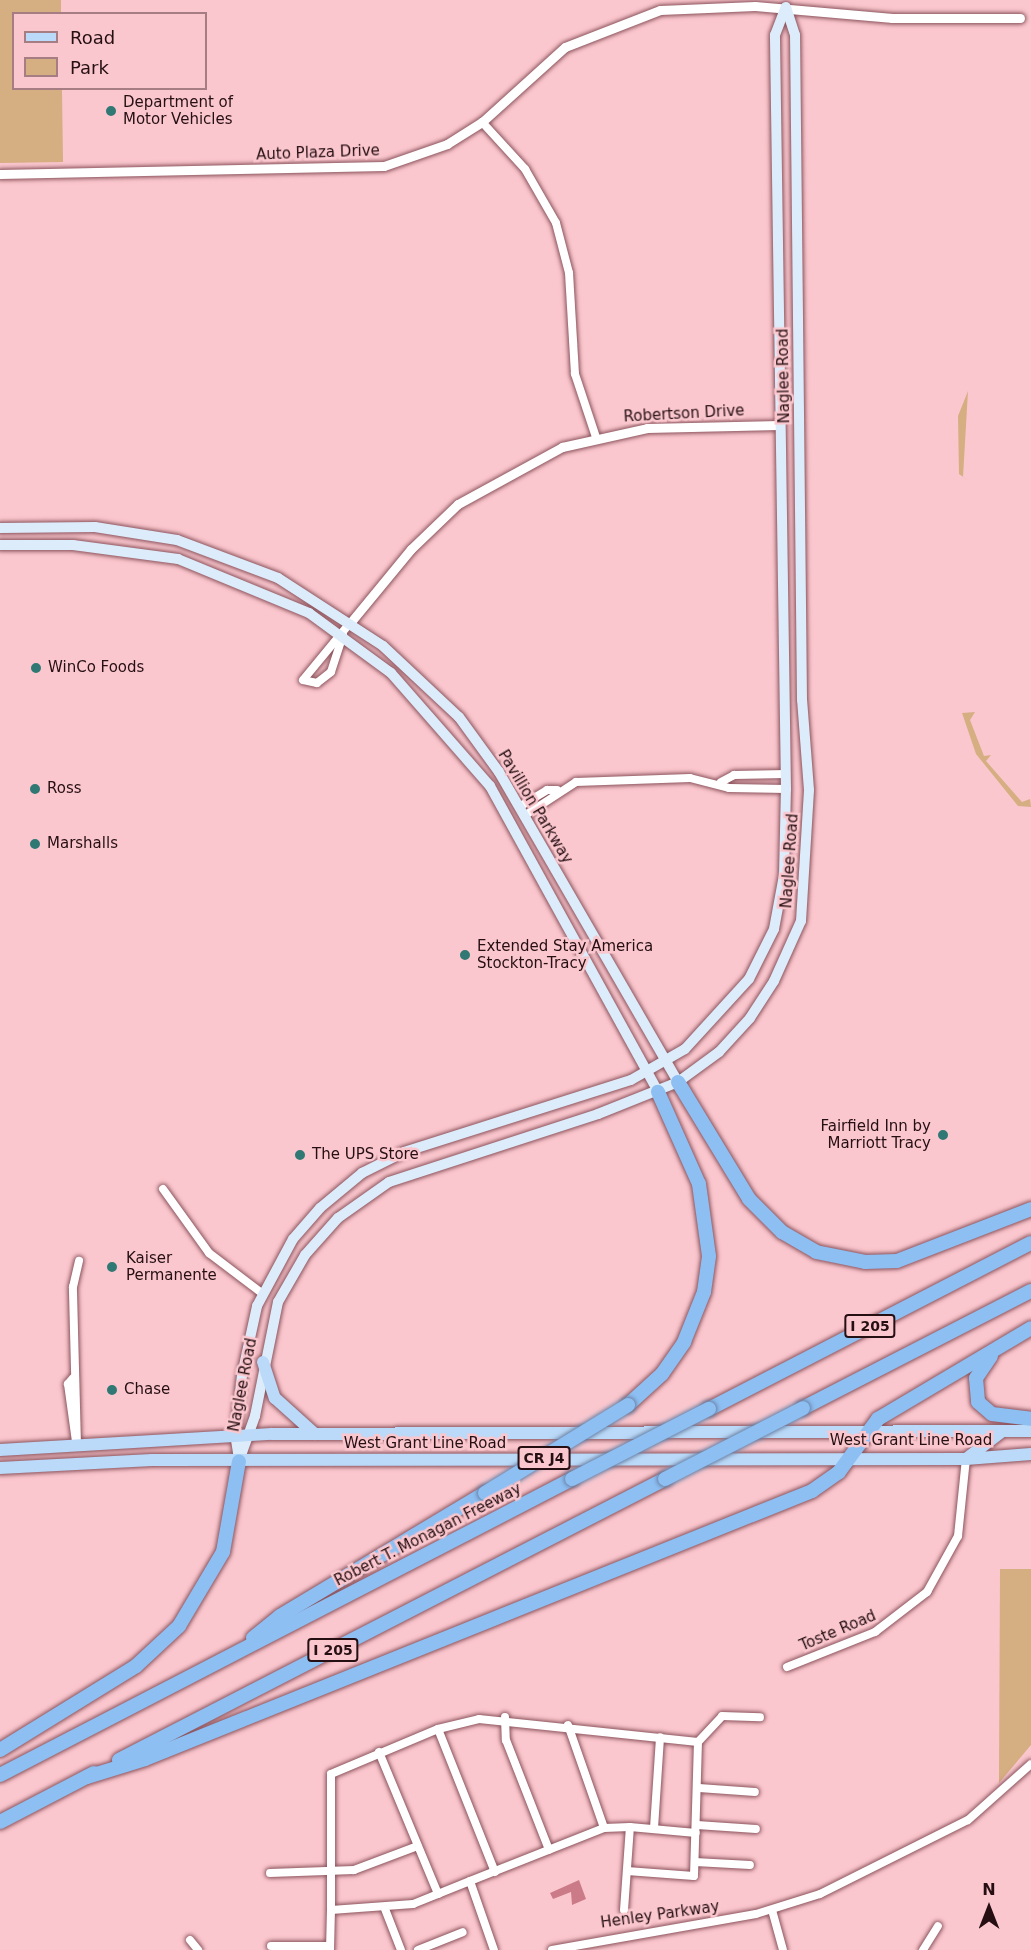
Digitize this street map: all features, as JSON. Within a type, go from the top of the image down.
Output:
[{"type":"highway","points":[[678,1082],[749,1199],[782,1232],[816,1252],[864,1262],[897,1261],[1031,1209]]},
{"type":"highway","points":[[233,1655],[280,1616],[628,1405],[657,1379],[684,1342],[704,1292],[709,1256],[699,1184],[658,1092]]},
{"type":"highway","name":"Robert T. Monagan Freeway","points":[[0,1775],[1031,1243]]},
{"type":"highway","name":"I 205","points":[[0,1822],[1031,1291]]},
{"type":"highway","points":[[87,1777],[145,1759],[812,1491],[839,1472],[863,1432],[1031,1328]]},
{"type":"highway","points":[[998,1348],[976,1378],[978,1402],[992,1414],[1031,1419]]},
{"type":"highway","points":[[0,1750],[136,1666],[179,1626],[223,1552],[239,1461]]},
{"type":"main road","name":"Naglee Road","points":[[239,1461],[235,1435],[249,1333],[263,1294],[293,1239],[362,1173],[404,1152],[647,1071],[666,1061],[709,1029],[760,960],[781,901],[786,789],[778,425],[775,35],[786,3]]},
{"type":"main road","name":"Naglee Road","points":[[239,1461],[250,1435],[263,1362],[278,1302],[305,1255],[338,1218],[372,1192],[428,1166],[658,1092],[678,1082],[719,1052],[756,1009],[787,956],[806,893],[809,790],[802,700],[795,35],[786,3]]},
{"type":"main road","name":"Pavillion Parkway","points":[[0,528],[95,527],[177,540],[278,578],[350,623],[424,681],[459,717],[522,811],[678,1082]]},
{"type":"main road","name":"Pavillion Parkway","points":[[0,545],[73,545],[178,559],[270,593],[344,635],[391,673],[481,772],[658,1092]]},
{"type":"main road","points":[[263,1362],[275,1398],[315,1434]]},
{"type":"main road","points":[[966,1459],[1002,1431]]},
{"type":"main road","name":"West Grant Line Road","points":[[0,1450],[235,1435],[1031,1431]]},
{"type":"main road","name":"West Grant Line Road","points":[[0,1468],[239,1461],[966,1459],[1031,1454]]},
{"type":"street","name":"Auto Plaza Drive","points":[[0,174],[370,168],[417,157],[482,122],[550,57],[621,21],[660,10],[786,3],[892,18],[1020,18]]},
{"type":"street","points":[[482,122],[525,170],[556,223],[569,273],[575,374],[596,437]]},
{"type":"street","name":"Robertson Drive","points":[[344,635],[303,680],[317,683],[331,672],[350,623],[411,549],[458,504],[522,467],[596,437],[647,428],[778,425]]},
{"type":"street","points":[[721,782],[734,775],[786,774]]},
{"type":"street","points":[[522,811],[553,800],[557,790],[576,782],[690,777],[721,782],[729,788],[786,789]]},
{"type":"street","points":[[163,1189],[209,1253],[263,1294]]},
{"type":"street","points":[[77,1445],[68,1394],[73,1378],[73,1287],[79,1261]]},
{"type":"street","name":"Toste Road","points":[[787,1667],[875,1632],[927,1592],[958,1536],[966,1459]]},
{"type":"street","points":[[627,1871],[694,1876],[699,1788],[698,1742],[722,1716],[760,1717]]},
{"type":"street","points":[[271,1946],[330,1948],[331,1774],[438,1729],[505,1717],[698,1742]]},
{"type":"street","points":[[505,1717],[506,1740],[549,1850]]},
{"type":"street","points":[[568,1725],[604,1828]]},
{"type":"street","points":[[438,1729],[495,1872]]},
{"type":"street","points":[[654,1828],[660,1737]]},
{"type":"street","points":[[380,1752],[438,1894]]},
{"type":"street","name":"Henley Parkway","points":[[552,1950],[772,1910],[913,1851],[968,1820],[1031,1764]]},
{"type":"street","points":[[699,1788],[755,1792]]},
{"type":"street","points":[[624,1910],[630,1827]]},
{"type":"street","points":[[331,1910],[385,1910],[438,1894],[604,1828],[756,1829]]},
{"type":"street","points":[[270,1873],[354,1870],[418,1846]]},
{"type":"street","points":[[695,1862],[750,1865]]},
{"type":"street","points":[[470,1881],[494,1950]]},
{"type":"street","points":[[385,1910],[401,1950]]},
{"type":"street","points":[[772,1910],[783,1950]]},
{"type":"street","points":[[923,1950],[938,1926]]},
{"type":"street","points":[[418,1950],[463,1932]]},
{"type":"street","points":[[190,1940],[198,1950]]},
{"type":"green space","points":[[0,0],[61,0],[61,12],[12,12],[12,90],[62,90],[63,162],[0,163]]},
{"type":"green space","points":[[968,391],[963,477],[959,474],[958,416]]},
{"type":"green space","points":[[975,712],[970,720],[984,756],[991,755],[986,761],[1022,802],[1030,799],[1031,807],[1018,806],[976,754],[962,713]]},
{"type":"green space","points":[[1000,1569],[1031,1569],[1031,1745],[999,1783]]},
{"type":"shaded area","points":[[579,1880],[586,1899],[572,1905],[571,1892],[553,1899],[550,1893]]},
{"type":"place","name":"Department of Motor Vehicles","points":[[111,111]]},
{"type":"place","name":"WinCo Foods","points":[[36,668]]},
{"type":"place","name":"Ross","points":[[35,789]]},
{"type":"place","name":"Marshalls","points":[[35,844]]},
{"type":"place","name":"Extended Stay America Stockton-Tracy","points":[[465,955]]},
{"type":"place","name":"Fairfield Inn by Marriott Tracy","points":[[943,1135]]},
{"type":"place","name":"The UPS Store","points":[[300,1155]]},
{"type":"place","name":"Kaiser Permanente","points":[[112,1267]]},
{"type":"place","name":"Chase","points":[[112,1390]]}]
